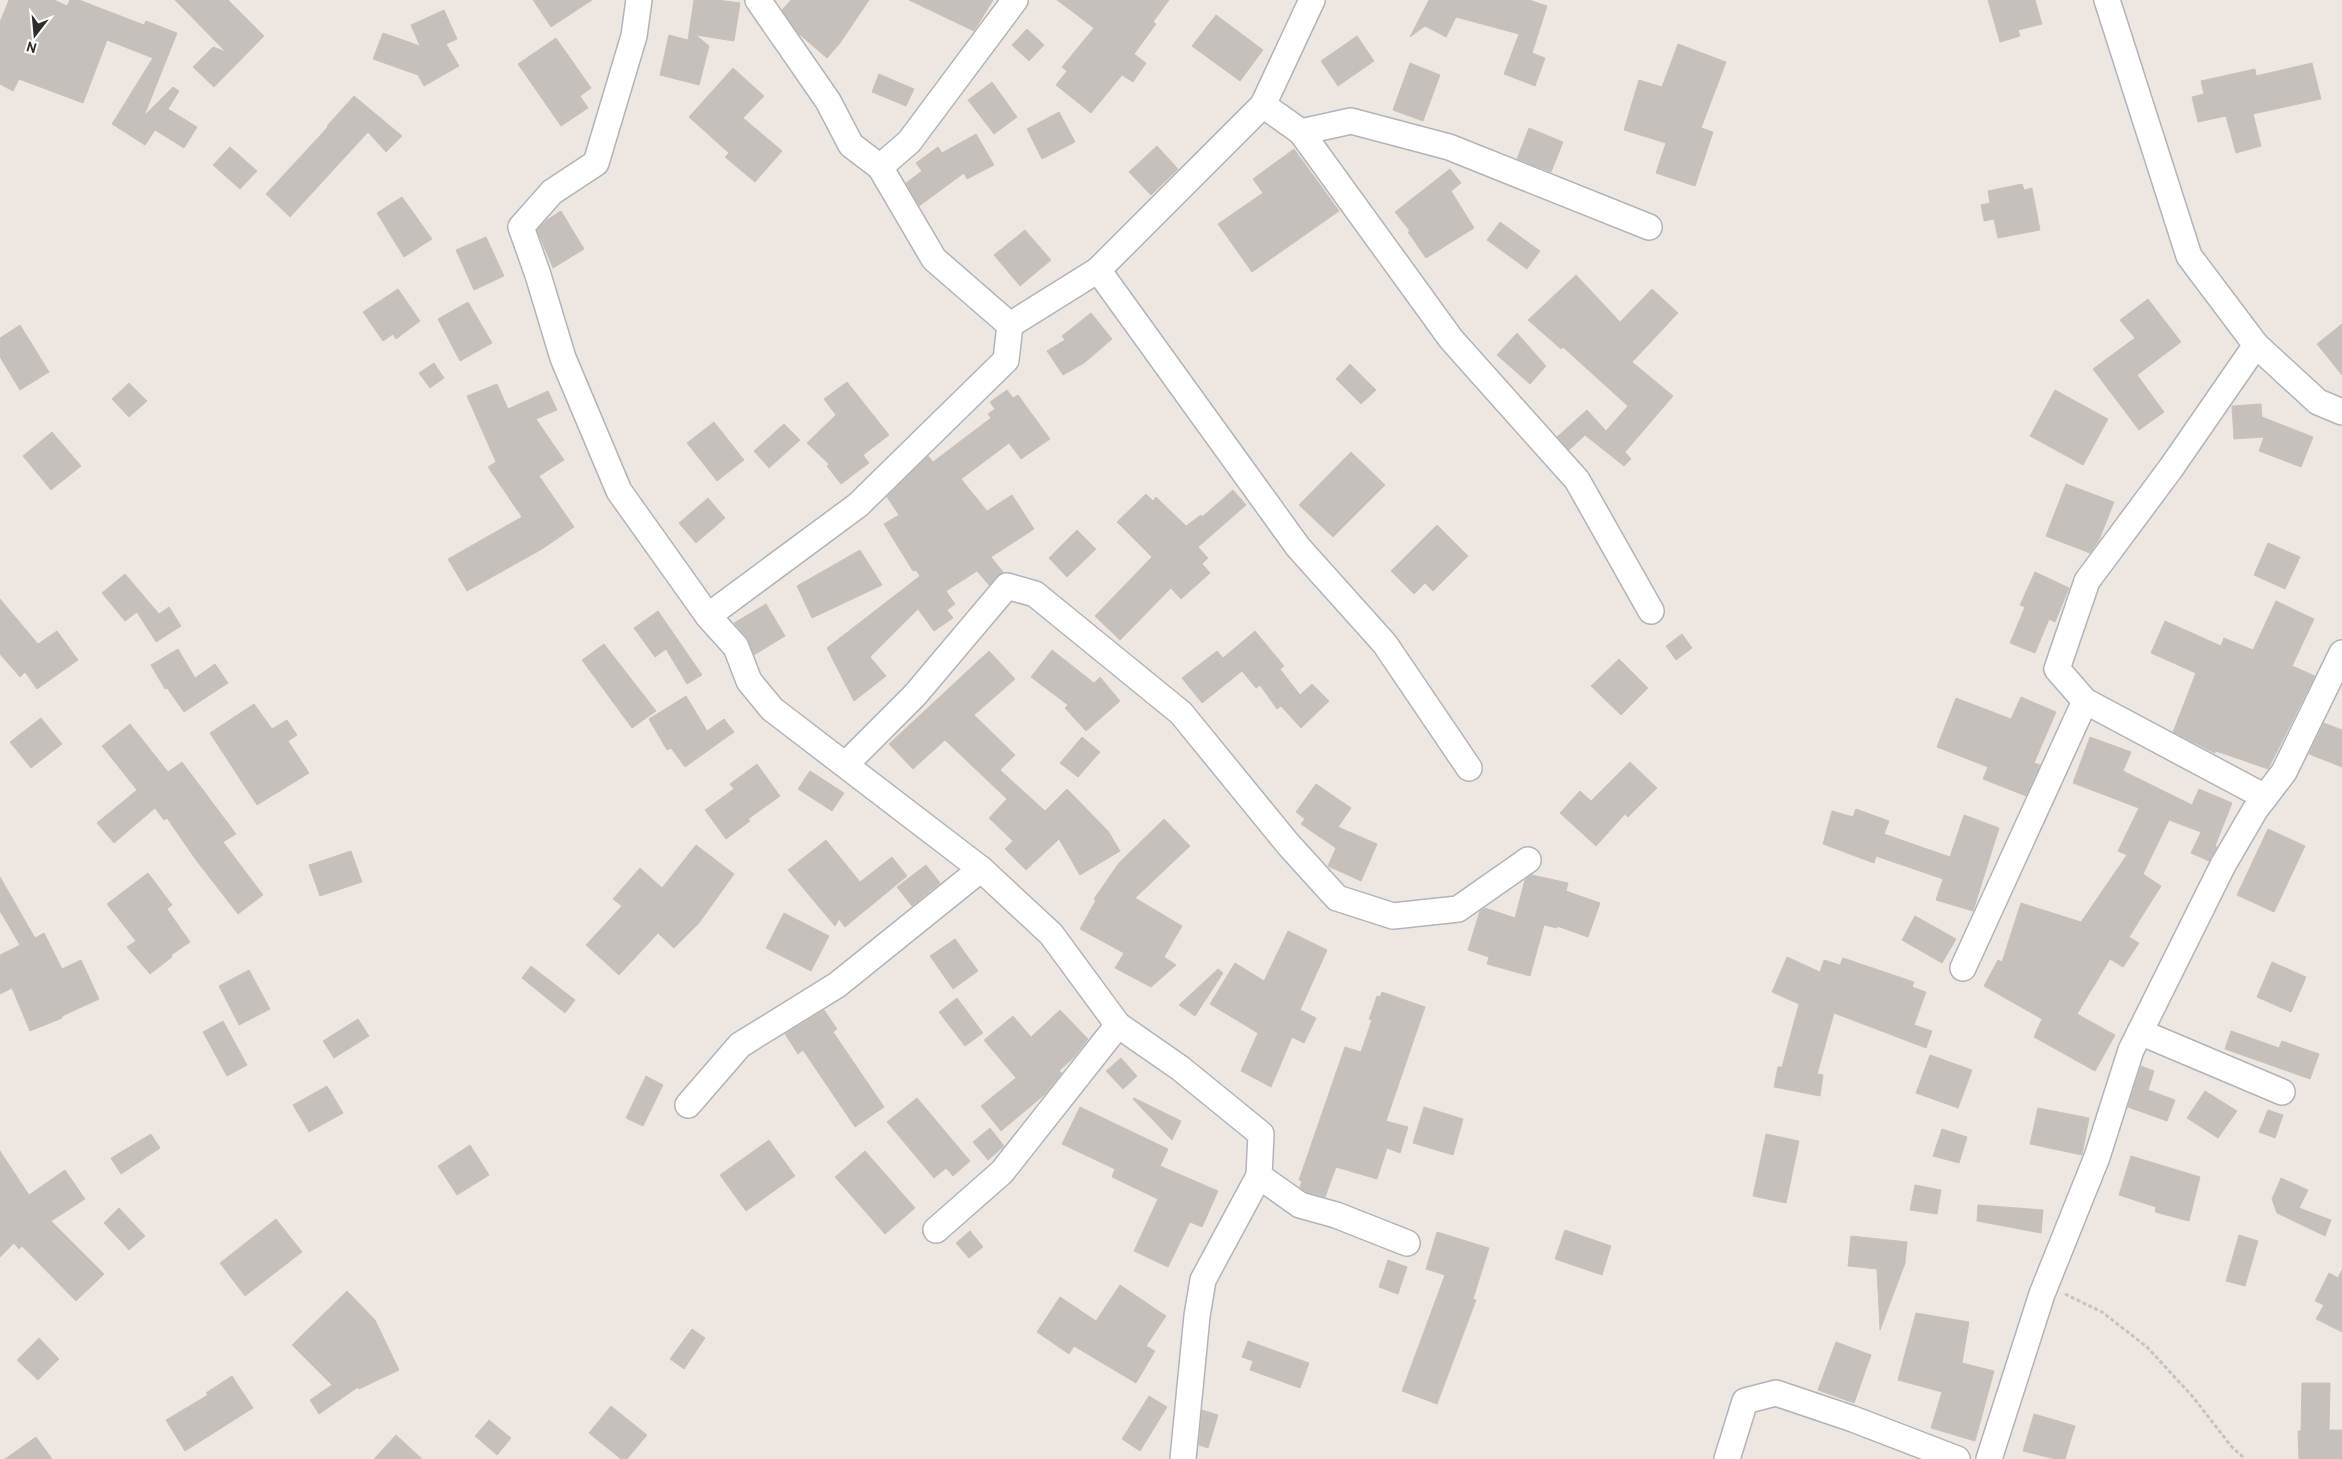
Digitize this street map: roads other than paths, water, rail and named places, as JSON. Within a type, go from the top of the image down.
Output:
[{"type":"street","points":[[639,0],[634,36],[596,163],[552,192],[520,227],[538,275],[563,358],[619,490],[708,616],[736,647],[748,681],[772,709],[981,869],[1051,934],[1118,1025],[1180,1068],[1261,1134],[1259,1176],[1203,1280],[1197,1316],[1183,1459]]},
{"type":"street","points":[[758,0],[828,101],[851,145],[880,167],[934,258],[1010,325]]},
{"type":"street","points":[[880,167],[909,142],[1015,0]]},
{"type":"street","points":[[1010,325],[1098,270],[1263,106],[1312,0]]},
{"type":"street","points":[[2107,0],[2189,256],[2256,345],[2318,402],[2342,412]]},
{"type":"street","points":[[1263,106],[1301,132],[1451,340],[1577,480],[1651,611]]},
{"type":"street","points":[[1301,132],[1351,121],[1448,147],[1649,227]]},
{"type":"street","points":[[1098,270],[1298,547],[1385,644],[1470,768]]},
{"type":"street","points":[[708,616],[858,505],[1006,360],[1010,325]]},
{"type":"street","points":[[2256,345],[2170,468],[2087,581],[2057,669],[2085,701],[2265,797]]},
{"type":"street","points":[[846,764],[915,695],[1007,586],[1035,594],[1181,713],[1288,844],[1337,898],[1394,916],[1458,910],[1528,860]]},
{"type":"street","points":[[1989,1459],[2047,1283],[2096,1157],[2131,1050],[2223,865],[2255,810],[2284,772],[2335,687],[2342,653]]},
{"type":"street","points":[[1964,968],[2085,701]]},
{"type":"street","points":[[688,1105],[740,1045],[837,985],[981,869]]},
{"type":"street","points":[[936,1230],[1002,1172],[1118,1025]]},
{"type":"street","points":[[2140,1032],[2282,1092]]},
{"type":"street","points":[[1259,1176],[1300,1205],[1336,1215],[1407,1243]]},
{"type":"street","points":[[1727,1459],[1745,1401],[1776,1393],[1853,1419],[1957,1459]]}]
